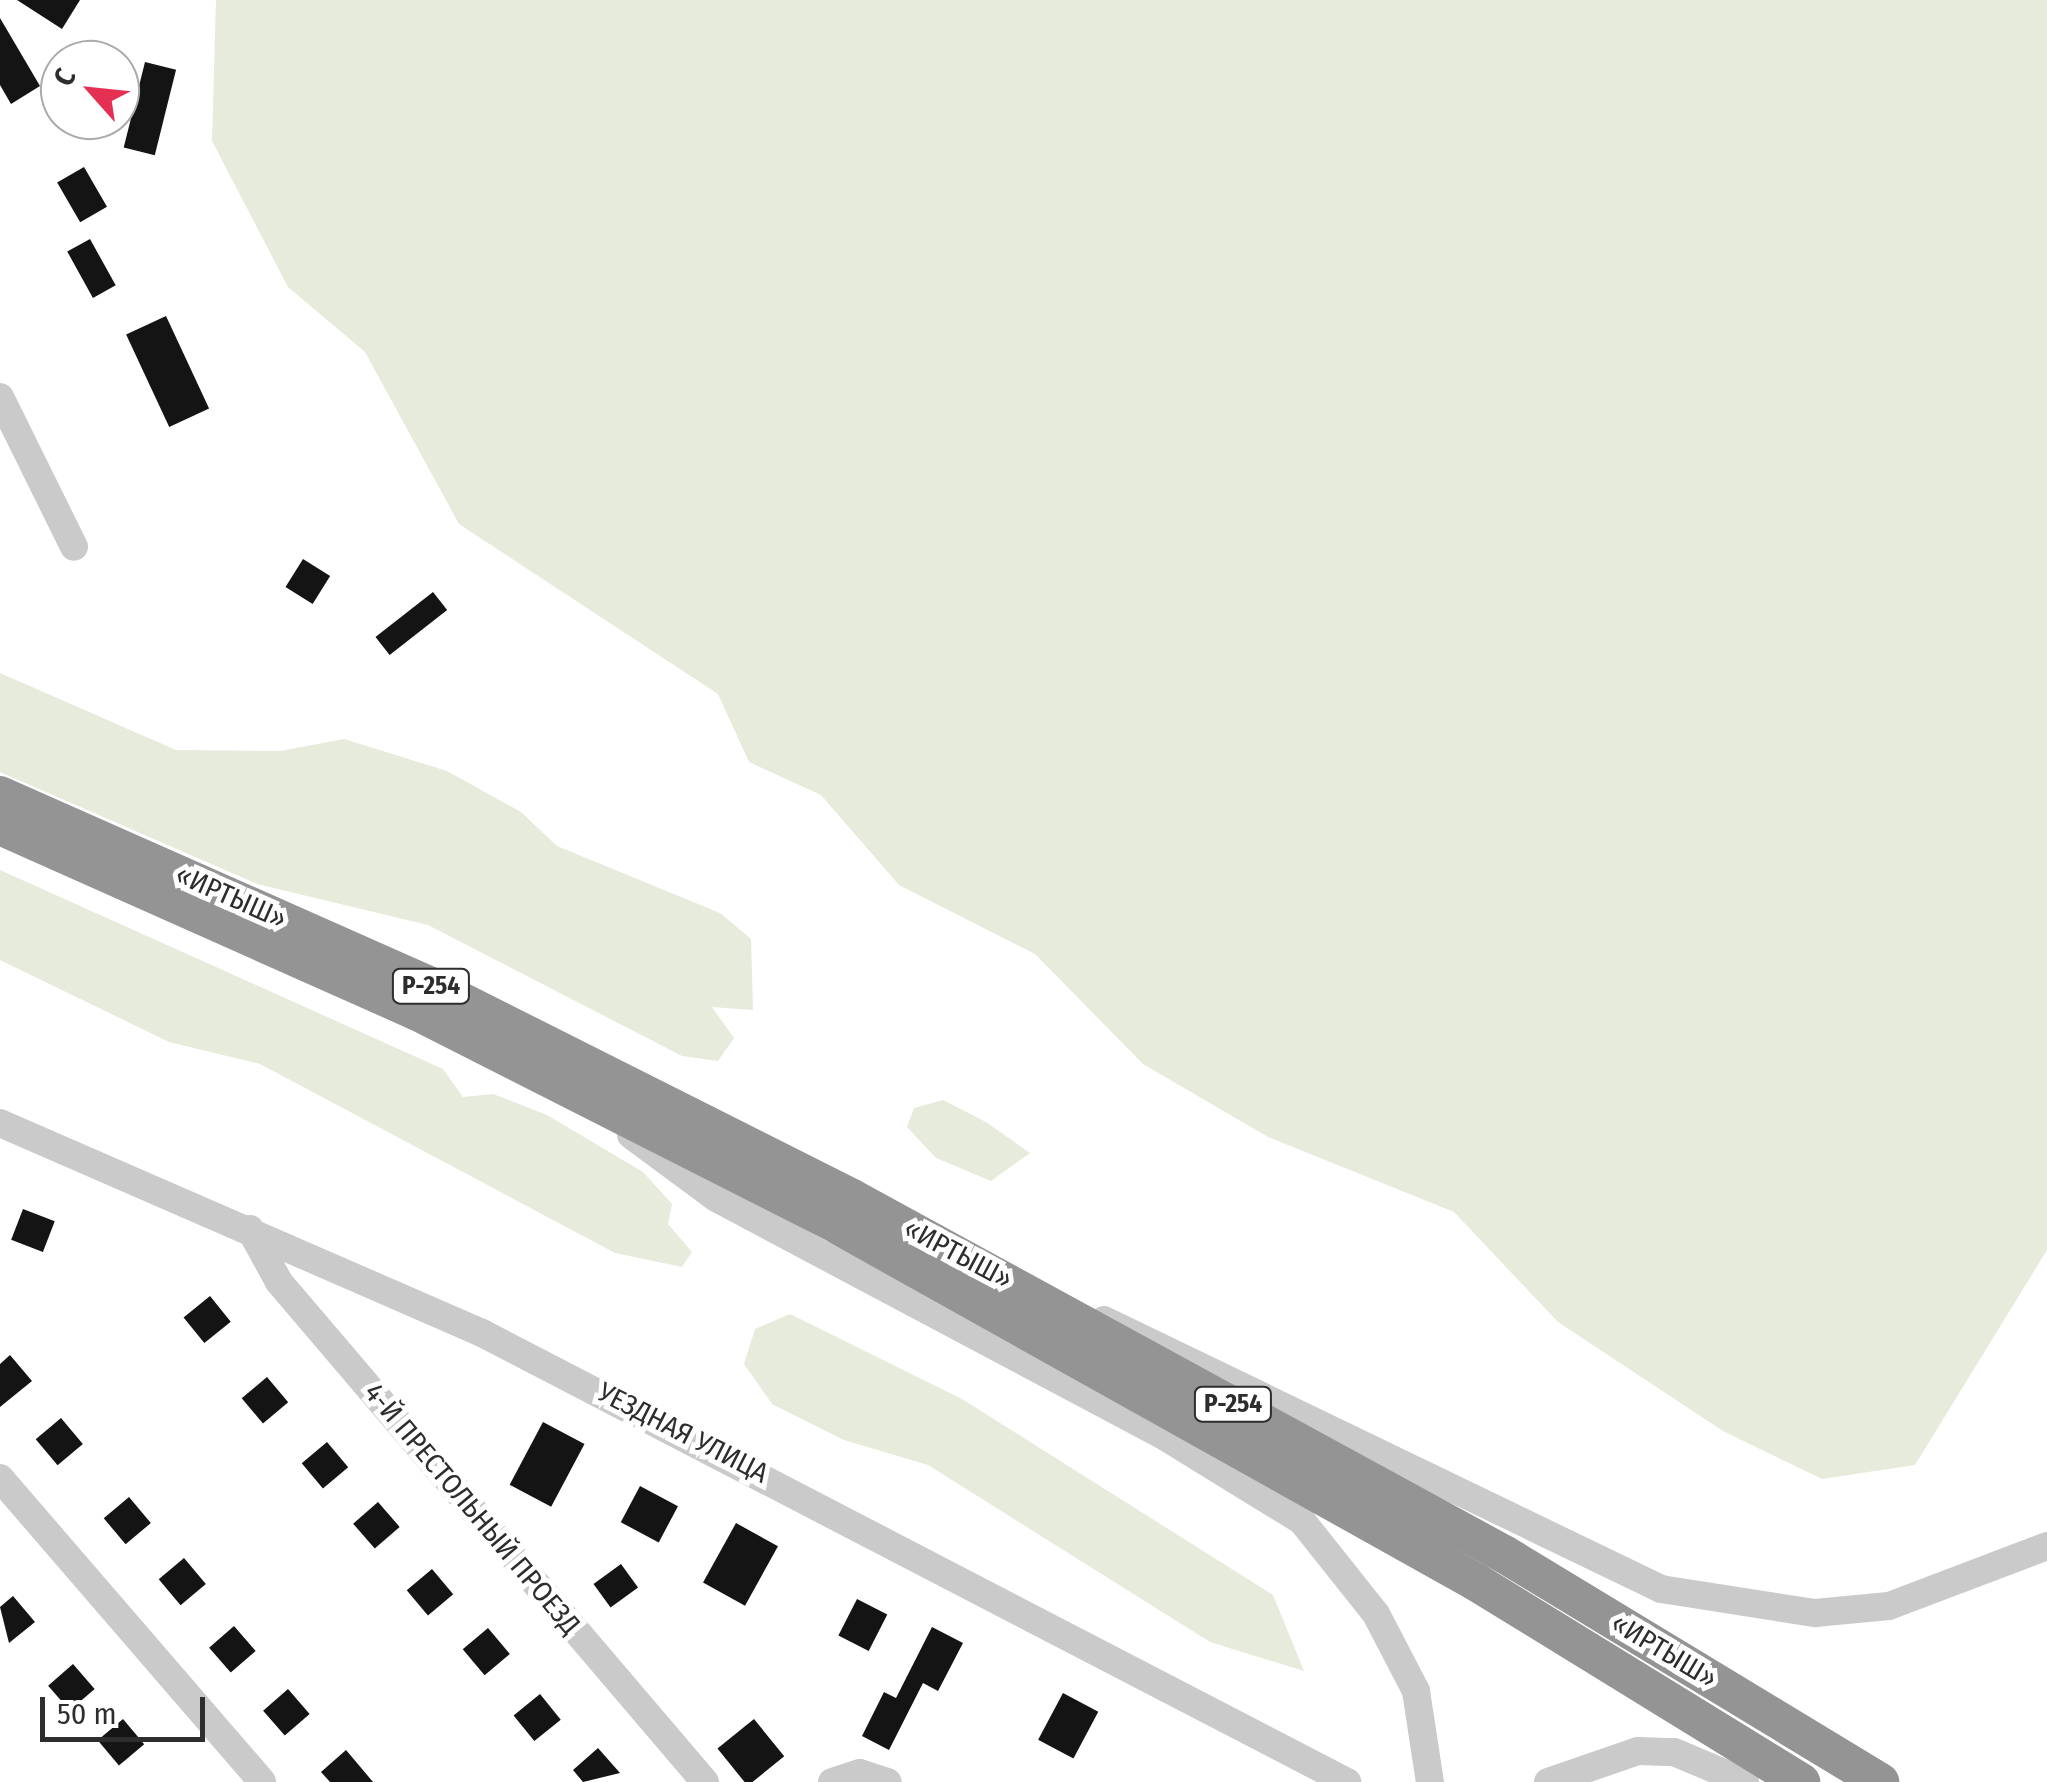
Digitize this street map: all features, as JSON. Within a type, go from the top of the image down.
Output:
[{"type":"highway","name":"«ИРТЫШ»","points":[[0,795],[431,986],[1046,1300],[1504,1554],[1880,1782]]},
{"type":"highway","name":"«ИРТЫШ»","points":[[0,826],[575,1091],[1126,1382],[1801,1782]]},
{"type":"street","points":[[0,398],[74,547]]},
{"type":"street","points":[[575,1091],[716,1198],[1164,1436],[1302,1521],[1376,1614],[1416,1692],[1430,1782]]},
{"type":"street","name":"УЕЗДНАЯ УЛИЦА","points":[[0,1123],[250,1229],[652,1416],[1347,1782]]},
{"type":"street","name":"4-Й ПРЕСТОЛЬНЫЙ ПРОЕЗД","points":[[250,1229],[279,1282],[705,1782]]},
{"type":"street","points":[[1046,1300],[1215,1366],[1579,1557],[1661,1590],[1815,1613],[1889,1606],[2047,1546]]},
{"type":"street","points":[[0,1478],[262,1782]]},
{"type":"street","points":[[1548,1782],[1638,1751],[1674,1752],[1746,1782]]},
{"type":"street","points":[[832,1782],[860,1773],[888,1782]]},
{"type":"green space","points":[[216,0],[2047,0],[2047,1250],[1915,1465],[1822,1479],[1723,1431],[1558,1322],[1454,1212],[1268,1137],[1143,1064],[1035,954],[899,885],[821,795],[749,762],[718,694],[459,524],[365,352],[288,287],[212,141]]},
{"type":"green space","points":[[0,673],[176,750],[280,751],[344,739],[447,771],[521,812],[557,846],[720,913],[751,939],[753,1010],[712,1007],[734,1038],[718,1061],[682,1056],[428,925],[257,884],[0,772]]},
{"type":"green space","points":[[0,870],[443,1069],[463,1097],[493,1094],[547,1115],[643,1172],[672,1204],[668,1224],[692,1252],[682,1267],[615,1253],[260,1064],[169,1042],[0,960]]},
{"type":"green space","points":[[943,1100],[986,1122],[1030,1153],[991,1181],[936,1158],[907,1127],[914,1108]]},
{"type":"green space","points":[[790,1314],[962,1399],[1273,1595],[1304,1671],[1210,1642],[928,1465],[844,1440],[772,1404],[744,1364],[755,1329]]},
{"type":"building","points":[[17,0],[80,0],[62,29]]},
{"type":"building","points":[[0,18],[40,86],[11,104],[0,85]]},
{"type":"building","points":[[145,62],[176,70],[155,155],[124,147],[126,140],[140,140],[140,82]]},
{"type":"building","points":[[84,167],[107,207],[80,222],[57,182]]},
{"type":"building","points":[[90,239],[116,285],[93,298],[67,252]]},
{"type":"building","points":[[166,316],[209,408],[169,427],[126,335]]},
{"type":"building","points":[[303,559],[330,576],[313,604],[286,587]]},
{"type":"building","points":[[433,592],[447,610],[390,655],[375,637]]},
{"type":"building","points":[[23,1209],[55,1221],[43,1252],[11,1240]]},
{"type":"building","points":[[210,1296],[231,1322],[204,1343],[184,1317]]},
{"type":"building","points":[[10,1355],[32,1381],[0,1407],[0,1364]]},
{"type":"building","points":[[267,1377],[288,1402],[263,1423],[242,1398]]},
{"type":"building","points":[[61,1418],[83,1444],[58,1465],[36,1439]]},
{"type":"building","points":[[543,1422],[584,1444],[551,1507],[510,1485]]},
{"type":"building","points":[[327,1442],[348,1467],[323,1488],[302,1463]]},
{"type":"building","points":[[640,1486],[678,1506],[659,1542],[621,1522]]},
{"type":"building","points":[[129,1497],[151,1523],[126,1544],[104,1518]]},
{"type":"building","points":[[378,1502],[400,1527],[375,1549],[353,1524]]},
{"type":"building","points":[[736,1523],[778,1546],[745,1606],[703,1582]]},
{"type":"building","points":[[184,1558],[206,1584],[181,1605],[159,1579]]},
{"type":"building","points":[[621,1564],[638,1587],[611,1607],[593,1584]]},
{"type":"building","points":[[432,1569],[453,1594],[428,1615],[407,1590]]},
{"type":"building","points":[[13,1596],[35,1622],[9,1643],[0,1607]]},
{"type":"building","points":[[857,1599],[887,1614],[869,1651],[838,1636]]},
{"type":"building","points":[[234,1626],[256,1651],[231,1673],[209,1648]]},
{"type":"building","points":[[932,1627],[963,1643],[938,1691],[923,1683],[889,1750],[862,1736],[884,1692],[896,1698]]},
{"type":"building","points":[[488,1628],[510,1654],[485,1675],[463,1649]]},
{"type":"building","points":[[73,1664],[95,1689],[70,1711],[48,1686]]},
{"type":"building","points":[[288,1689],[310,1714],[285,1736],[263,1711]]},
{"type":"building","points":[[1063,1693],[1098,1712],[1073,1759],[1038,1740]]},
{"type":"building","points":[[540,1694],[561,1720],[534,1741],[514,1715]]},
{"type":"building","points":[[123,1719],[144,1744],[119,1765],[98,1740]]},
{"type":"building","points":[[754,1719],[784,1756],[752,1782],[745,1782],[717,1749]]},
{"type":"building","points":[[598,1748],[620,1773],[583,1782],[573,1770]]},
{"type":"building","points":[[346,1750],[373,1782],[330,1782],[321,1772]]}]
